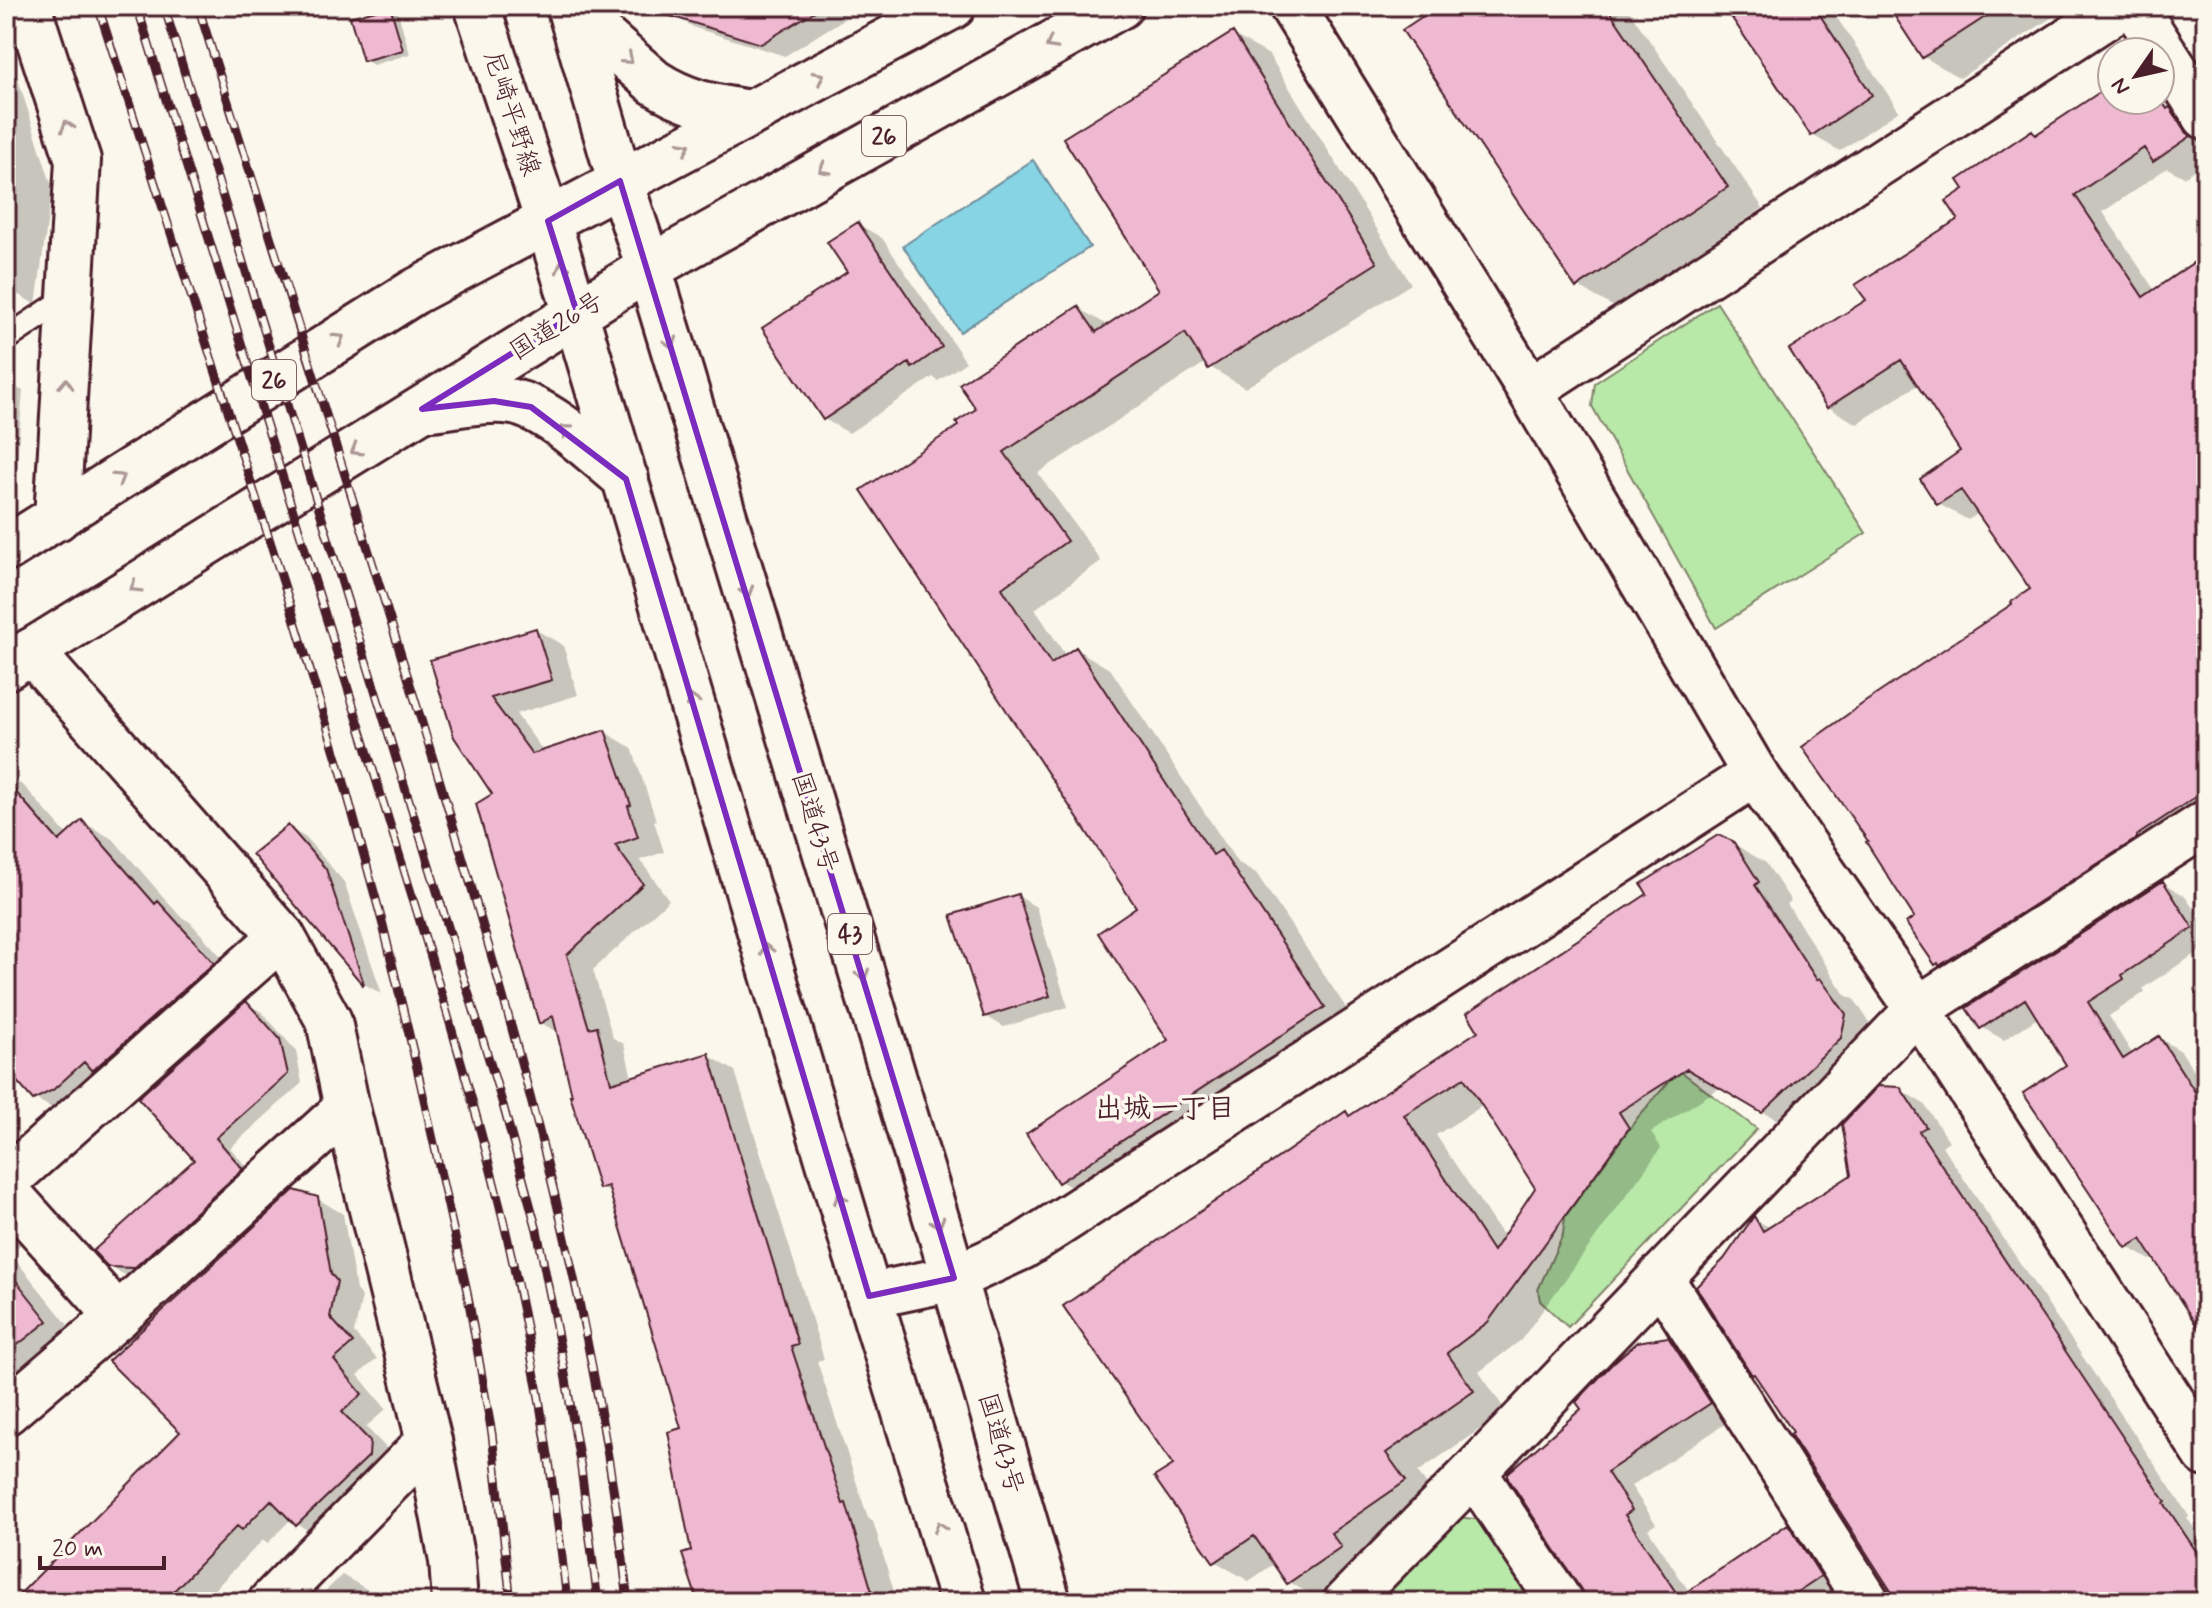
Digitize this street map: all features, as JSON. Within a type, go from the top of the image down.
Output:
[{"type":"main road","points":[[28,6],[78,160],[57,518]]},
{"type":"main road","name":"尼崎平野線","points":[[477,6],[548,221]]},
{"type":"main road","points":[[569,6],[669,92],[688,101],[750,113]]},
{"type":"main road","points":[[569,6],[620,181]]},
{"type":"main road","name":"26","points":[[6,549],[414,292],[953,6]]},
{"type":"main road","name":"国道26号","points":[[19,659],[649,268],[1120,6]]},
{"type":"main road","points":[[1292,6],[1530,390],[1755,774],[1918,1009],[2206,1454]]},
{"type":"main road","points":[[1530,390],[2122,6]]},
{"type":"main road","points":[[2134,6],[2206,117]]},
{"type":"main road","name":"国道43号","points":[[620,181],[649,268],[954,1278],[1048,1602]]},
{"type":"main road","points":[[548,221],[963,1602]]},
{"type":"main road","points":[[422,409],[494,401],[531,407],[550,418],[626,479]]},
{"type":"main road","points":[[19,659],[282,936],[329,1021],[347,1108],[429,1441],[452,1561],[455,1602]]},
{"type":"main road","points":[[869,1296],[954,1278],[1022,1247],[1755,774]]},
{"type":"main road","points":[[1346,1602],[1918,1009],[2206,823]]},
{"type":"main road","points":[[6,1181],[282,936]]},
{"type":"main road","points":[[6,1412],[118,1316],[347,1108]]},
{"type":"main road","points":[[6,1191],[118,1316]]},
{"type":"main road","points":[[1660,1277],[1867,1602]]},
{"type":"main road","points":[[271,1602],[429,1441]]},
{"type":"main road","points":[[1474,1472],[1560,1602]]},
{"type":"lane","points":[[6,339],[71,296]]},
{"type":"highlighted area","points":[[620,181],[954,1278],[869,1296],[626,479],[531,407],[494,401],[422,409],[577,313],[548,221]]},
{"type":"green space","points":[[1717,303],[1866,533],[1716,628],[1592,406],[1595,383]]},
{"type":"green space","points":[[1679,1070],[1757,1129],[1568,1327],[1540,1301],[1538,1290],[1563,1234],[1565,1217],[1638,1117]]},
{"type":"green space","points":[[1457,1517],[1482,1520],[1535,1602],[1377,1602]]},
{"type":"water","points":[[1033,160],[1090,247],[960,332],[903,246]]},
{"type":"building","points":[[390,6],[403,50],[363,61],[350,17]]},
{"type":"building","points":[[665,6],[823,6],[761,44],[664,14]]},
{"type":"building","points":[[1438,6],[1606,6],[1728,187],[1576,288],[1402,30]]},
{"type":"building","points":[[1724,6],[1814,6],[1872,95],[1811,136]]},
{"type":"building","points":[[1888,6],[2002,6],[1922,58]]},
{"type":"building","points":[[1233,32],[1377,263],[1208,369],[1185,333],[1004,452],[1067,541],[1002,588],[1051,664],[1076,647],[1213,855],[1221,850],[1325,1007],[1058,1183],[1026,1134],[1168,1040],[1098,933],[1136,907],[861,490],[958,426],[956,422],[976,409],[959,384],[1078,306],[1096,332],[1159,290],[1063,138]]},
{"type":"building","points":[[2096,95],[2096,116],[2176,116],[2191,136],[2153,162],[2144,148],[2075,195],[2143,297],[2206,254],[2206,790],[1939,966],[1938,963],[1935,965],[1906,923],[1914,917],[1868,841],[1802,747],[2030,589],[1961,490],[1937,505],[1920,479],[1960,451],[1901,360],[1827,408],[1789,349],[1866,300],[1855,285],[1958,219],[1946,201],[1964,189],[1958,180],[2032,130],[2035,135]]},
{"type":"building","points":[[858,222],[942,347],[912,368],[909,363],[823,420],[762,328],[847,272],[827,242]]},
{"type":"building","points":[[536,628],[552,680],[491,698],[532,754],[605,730],[631,805],[628,806],[638,837],[615,845],[643,884],[567,955],[589,1028],[597,1026],[611,1083],[709,1053],[798,1344],[791,1346],[843,1504],[846,1503],[875,1602],[698,1602],[682,1554],[691,1551],[668,1432],[681,1428],[608,1186],[599,1189],[570,1095],[553,1016],[539,1024],[476,804],[492,794],[454,737],[430,660]]},
{"type":"building","points":[[6,781],[59,841],[82,820],[155,904],[158,901],[214,963],[92,1071],[84,1062],[53,1090],[33,1100],[6,1069]]},
{"type":"building","points":[[288,825],[326,869],[363,985],[252,854]]},
{"type":"building","points":[[1718,835],[1733,841],[1759,882],[1755,885],[1817,980],[1820,978],[1846,1014],[1841,1038],[1762,1113],[1687,1069],[1619,1112],[1629,1128],[1488,1322],[1447,1353],[1474,1391],[1386,1453],[1406,1481],[1331,1533],[1341,1547],[1287,1584],[1254,1536],[1214,1563],[1154,1477],[1173,1465],[1063,1306],[1346,1111],[1349,1116],[1478,1031],[1467,1013],[1647,894],[1641,884]],"holes":[[[1464,1078],[1535,1188],[1493,1251],[1404,1115]]]},
{"type":"building","points":[[2163,881],[2193,928],[2122,975],[2124,979],[2088,1002],[2123,1059],[2159,1036],[2206,1109],[2206,1340],[2141,1239],[2126,1248],[2023,1093],[2066,1065],[2025,999],[1980,1029],[1966,1008]]},
{"type":"building","points":[[1018,894],[1050,996],[984,1017],[951,915]]},
{"type":"building","points":[[246,1001],[280,1039],[288,1074],[216,1138],[243,1169],[134,1268],[108,1267],[93,1251],[194,1160],[138,1098]]},
{"type":"building","points":[[1878,1086],[1900,1087],[1926,1127],[1919,1131],[2166,1502],[2206,1566],[2206,1602],[1898,1602],[1790,1434],[1793,1432],[1696,1287],[1724,1259],[1754,1216],[1763,1231],[1851,1175],[1842,1124]]},
{"type":"building","points":[[294,1190],[318,1197],[331,1274],[337,1281],[330,1317],[353,1343],[334,1360],[362,1394],[342,1412],[370,1441],[369,1456],[296,1526],[271,1500],[242,1530],[237,1526],[163,1602],[12,1602],[180,1432],[108,1361]]},
{"type":"building","points":[[6,1268],[48,1321],[6,1354]]},
{"type":"building","points":[[1668,1337],[1711,1403],[1607,1472],[1632,1510],[1625,1515],[1679,1597],[1788,1524],[1821,1576],[1782,1602],[1589,1602],[1508,1478],[1508,1473],[1581,1409],[1576,1402],[1613,1363],[1637,1342]]},
{"type":"railway","points":[[98,6],[285,588],[342,775],[383,925],[467,1291],[492,1434],[511,1602]]},
{"type":"railway","points":[[137,6],[430,954],[480,1130],[507,1236],[534,1372],[567,1602]]},
{"type":"railway","points":[[164,6],[503,1105],[537,1230],[581,1468],[598,1602]]},
{"type":"railway","points":[[198,6],[419,713],[516,1042],[571,1264],[594,1376],[628,1602]]},
{"type":"district","name":"出城一丁目","points":[[1165,1107]]}]
